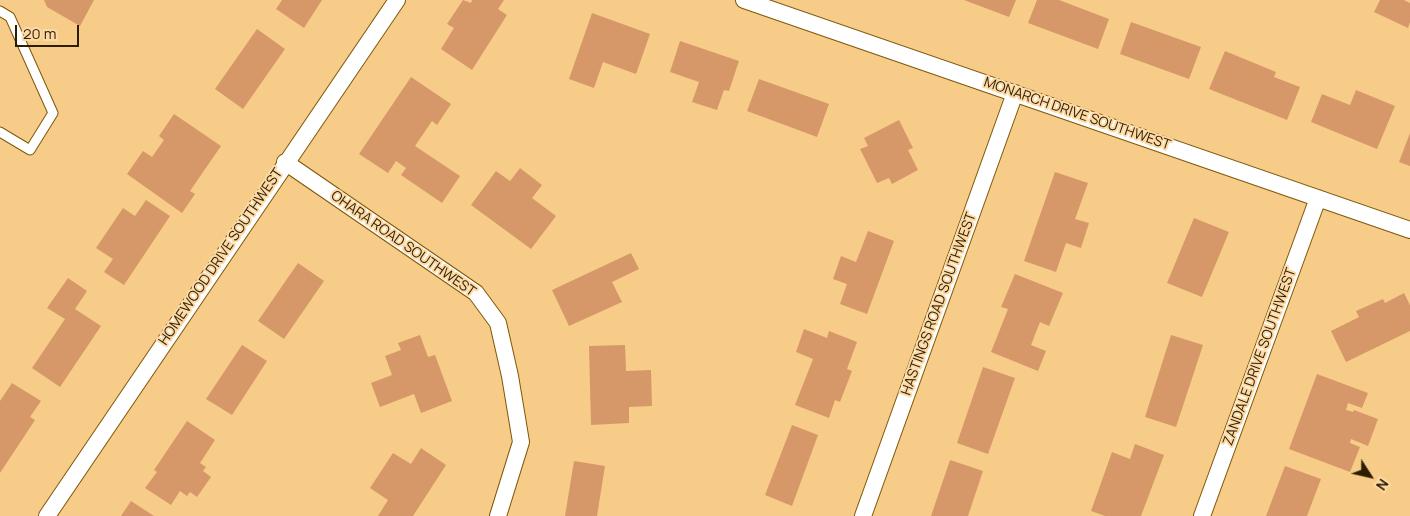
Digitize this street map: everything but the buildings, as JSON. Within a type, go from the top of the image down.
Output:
[{"type":"street","name":"HOMEWOOD DRIVE SOUTHWEST","points":[[47,516],[285,162],[397,0]]},
{"type":"street","name":"MONARCH DRIVE SOUTHWEST","points":[[744,0],[1410,230]]},
{"type":"street","name":"HASTINGS ROAD SOUTHWEST","points":[[863,516],[1015,93]]},
{"type":"street","name":"OHARA ROAD SOUTHWEST","points":[[285,162],[476,293],[498,323],[510,376],[521,442],[498,516]]},
{"type":"street","name":"ZANDALE DRIVE SOUTHWEST","points":[[1202,516],[1318,198]]},
{"type":"lane","points":[[0,11],[10,17],[53,113],[30,150],[0,132]]}]
